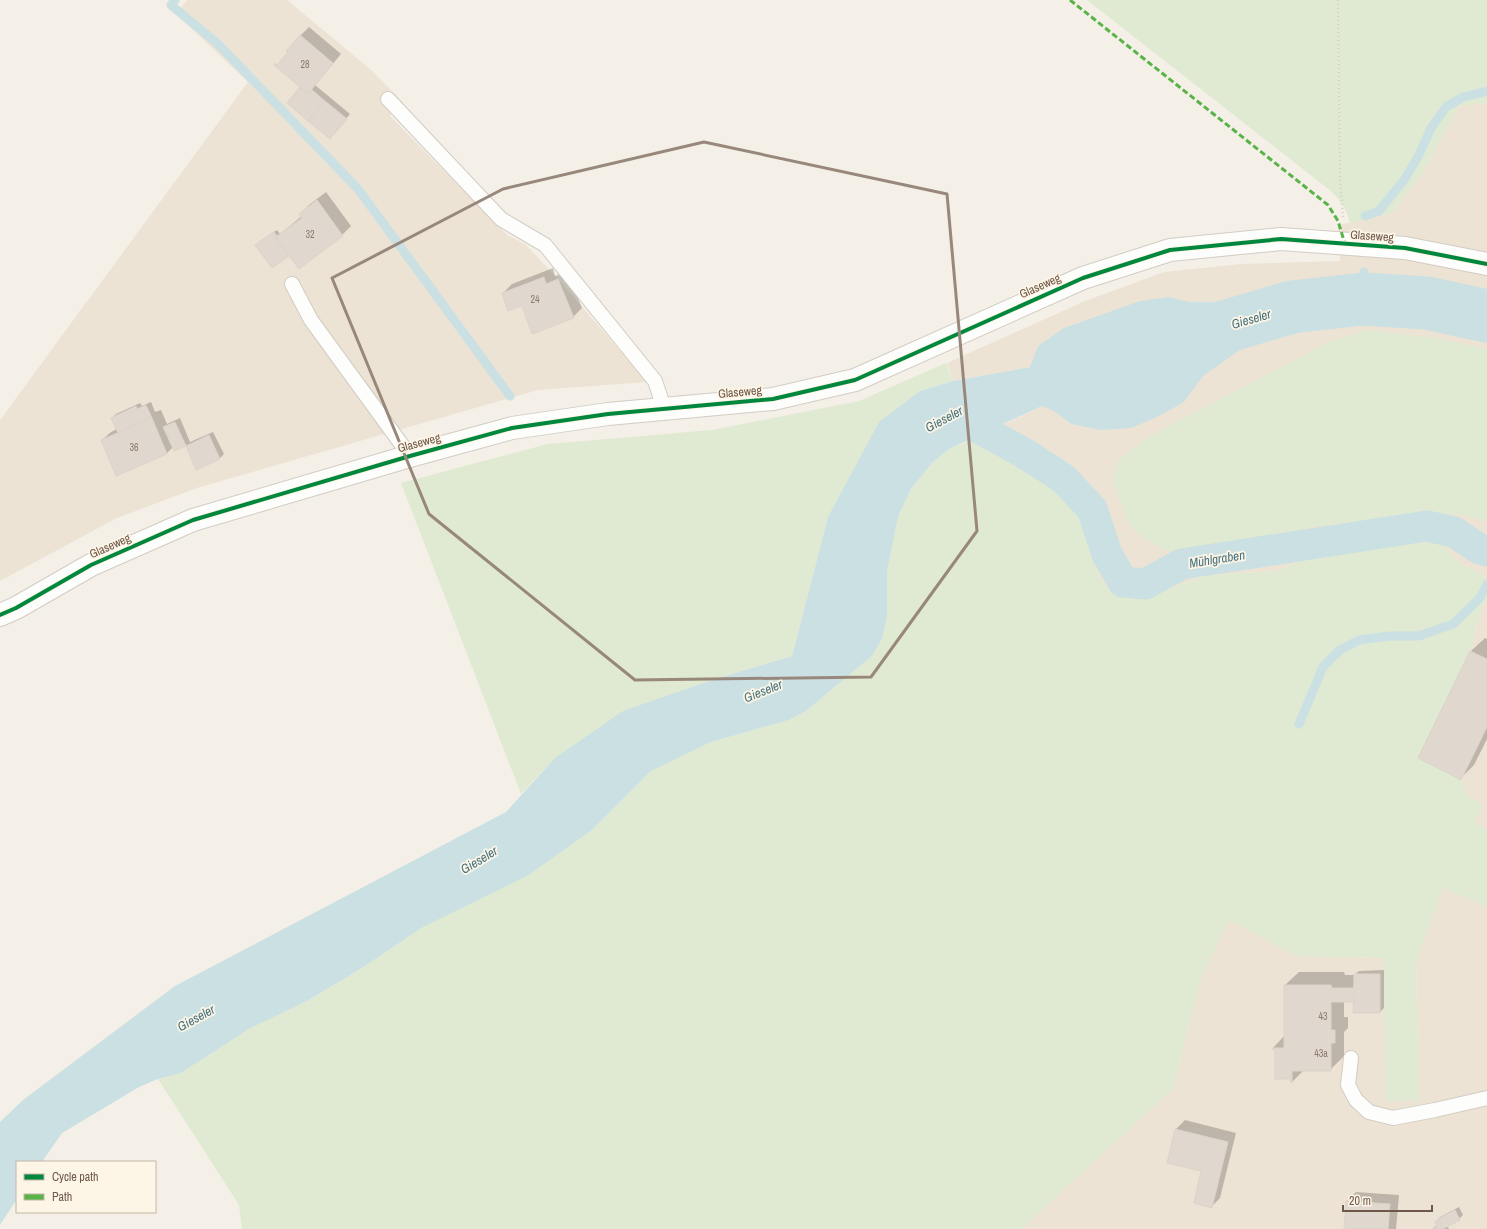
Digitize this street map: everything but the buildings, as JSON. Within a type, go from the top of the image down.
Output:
[{"type":"street","name":"Glaseweg","points":[[0,615],[16,608],[91,565],[193,520],[410,456],[512,428],[608,414],[773,399],[855,380],[1083,278],[1170,250],[1281,239],[1405,248],[1487,264]]},
{"type":"lane","points":[[388,99],[501,219],[545,245],[655,381],[664,408]]},
{"type":"lane","points":[[292,284],[311,320],[410,456]]},
{"type":"lane","points":[[1351,1058],[1348,1085],[1356,1100],[1369,1112],[1393,1118],[1487,1098]]},
{"type":"path","points":[[1338,0],[1340,181],[1345,244]]},
{"type":"highlighted area","points":[[704,142],[947,194],[977,531],[871,677],[635,680],[429,514],[332,278],[503,189]]},
{"type":"shaded area","points":[[187,0],[287,0],[370,69],[403,102],[390,116],[507,235],[525,244],[558,279],[647,382],[538,390],[197,488],[117,518],[0,581],[0,420],[248,82],[176,14]]},
{"type":"shaded area","points":[[1487,103],[1487,578],[1460,563],[1437,541],[1315,554],[1278,571],[1207,575],[1137,601],[1114,594],[1099,578],[1086,529],[1042,478],[973,439],[1042,406],[1030,367],[953,381],[947,363],[1085,301],[1164,272],[1241,264],[1340,261],[1338,225],[1391,214],[1423,173],[1459,105]]},
{"type":"shaded area","points":[[1487,599],[1487,829],[1475,824],[1469,797],[1461,780],[1418,758],[1470,651],[1481,609]]},
{"type":"shaded area","points":[[1443,888],[1487,907],[1487,1229],[1021,1229],[1174,1088],[1177,1071],[1202,976],[1229,920],[1297,956],[1384,958],[1386,1101],[1419,1100],[1416,962]]},
{"type":"green space","points":[[1087,0],[1487,0],[1487,103],[1459,106],[1423,173],[1391,214],[1350,223],[1342,203],[1327,188]]},
{"type":"green space","points":[[1368,330],[1440,339],[1487,349],[1487,521],[1464,515],[1428,513],[1313,527],[1269,537],[1252,543],[1195,548],[1173,552],[1157,546],[1138,534],[1129,524],[1112,481],[1119,459],[1150,436],[1329,342]]},
{"type":"green space","points":[[946,363],[953,381],[920,391],[828,517],[792,656],[709,681],[555,758],[521,794],[401,483],[548,444],[712,430],[859,401]]},
{"type":"green space","points":[[973,439],[1042,478],[1075,509],[1086,529],[1099,578],[1114,594],[1137,601],[1207,575],[1278,571],[1315,554],[1437,541],[1460,563],[1487,578],[1487,599],[1481,609],[1470,651],[1418,758],[1461,780],[1469,797],[1482,804],[1475,824],[1487,829],[1487,907],[1443,888],[1416,962],[1419,1100],[1386,1101],[1383,958],[1297,956],[1229,920],[1202,976],[1177,1071],[1174,1088],[1021,1229],[242,1229],[239,1205],[158,1079],[181,1073],[249,1029],[307,1001],[362,968],[423,927],[592,830],[651,771],[711,742],[789,720],[806,711],[872,656],[882,639],[887,617],[887,572],[898,517],[911,489],[932,463],[949,449]]},
{"type":"water","points":[[1279,296],[1292,307],[1284,325],[1244,347],[1203,376],[1184,402],[1159,416],[1131,428],[1101,430],[1071,424],[1054,411],[1042,406],[949,449],[932,463],[911,489],[898,517],[887,572],[887,617],[882,639],[872,656],[806,711],[789,720],[711,742],[651,771],[592,830],[527,876],[423,927],[362,968],[307,1001],[249,1029],[181,1073],[158,1079],[139,1087],[62,1133],[43,1161],[16,1161],[16,1201],[0,1225],[0,1122],[23,1100],[175,986],[506,812],[555,758],[623,711],[709,681],[792,656],[828,517],[879,422],[920,391],[953,381],[1030,367],[1038,346],[1064,328],[1140,301],[1169,297],[1189,302],[1212,302]]},
{"type":"waterway","points":[[175,0],[171,5],[218,44],[358,189],[510,396]]},
{"type":"waterway","points":[[1365,216],[1379,211],[1404,180],[1419,155],[1431,128],[1446,107],[1463,97],[1487,91]]},
{"type":"waterway","points":[[1363,299],[1364,272]]},
{"type":"waterway","name":"Gieseler","points":[[1221,328],[1292,307],[1363,299],[1427,303],[1487,316]]},
{"type":"waterway","name":"Mühlgraben","points":[[951,413],[1024,453],[1064,479],[1092,509],[1107,554],[1123,582],[1145,584],[1182,564],[1427,526],[1454,532],[1478,548],[1487,551]]},
{"type":"waterway","points":[[1299,724],[1323,667],[1340,650],[1359,640],[1389,636],[1419,636],[1453,624],[1480,598],[1487,584]]},
{"type":"marked path","points":[[1070,0],[1328,205],[1338,221],[1345,244]]},
{"type":"cycle path","points":[[0,615],[16,608],[91,565],[193,520],[410,456],[512,428],[608,414],[773,399],[855,380],[1083,278],[1170,250],[1281,239],[1405,248],[1487,264]]}]
